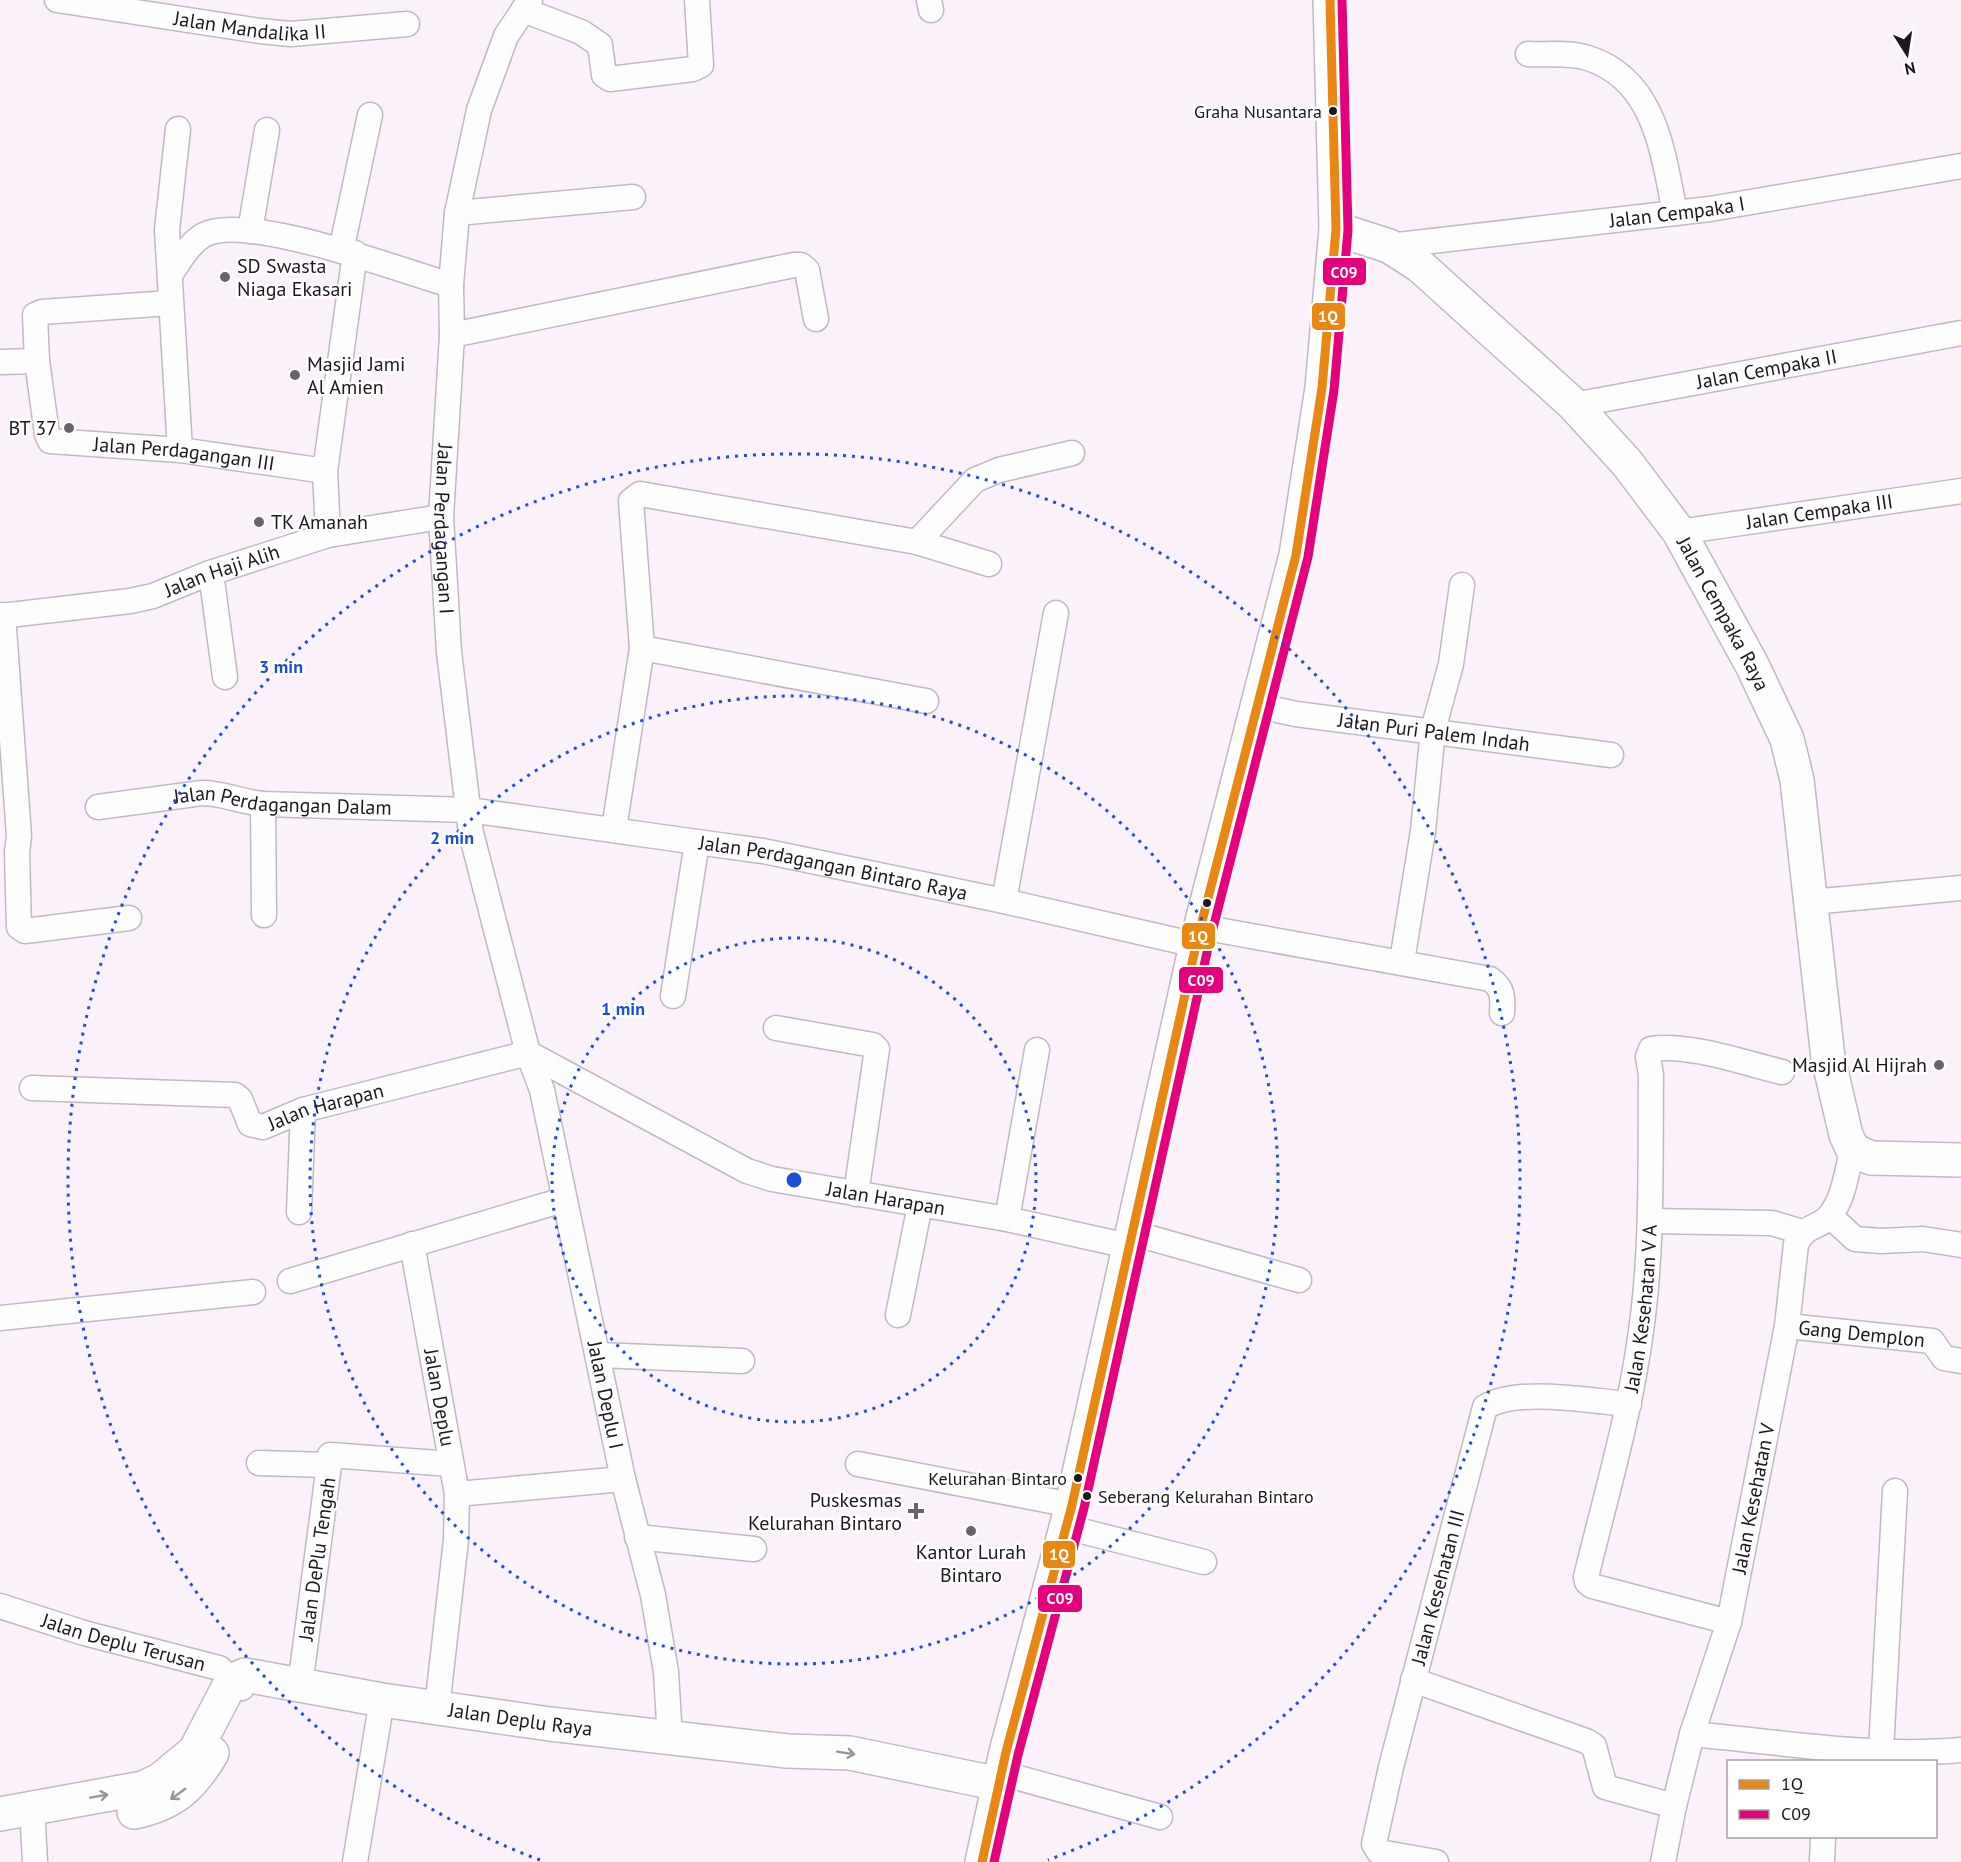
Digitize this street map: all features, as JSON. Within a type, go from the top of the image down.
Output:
[{"type":"main road","points":[[982,1862],[998,1786],[1069,1516],[1198,936],[1259,706],[1298,544],[1322,388],[1336,228],[1330,0]]},
{"type":"main road","name":"Jalan Cempaka Raya","points":[[1336,228],[1389,246],[1420,266],[1574,405],[1627,463],[1679,532],[1752,665],[1787,739],[1797,780],[1828,1058],[1846,1135],[1853,1150]]},
{"type":"main road","points":[[1853,1150],[1871,1158],[1961,1160]]},
{"type":"main road","points":[[0,1814],[34,1817],[151,1808],[180,1795],[244,1682]]},
{"type":"main road","name":"Jalan Deplu Raya","points":[[244,1682],[300,1686],[437,1708],[670,1739],[788,1751],[804,1762],[828,1772],[998,1786]]},
{"type":"main road","points":[[0,1834],[34,1817]]},
{"type":"street","name":"Jalan Mandalika II","points":[[57,0],[291,34],[407,24]]},
{"type":"street","points":[[526,5],[581,32],[600,45],[604,75],[610,79],[693,69],[701,65],[697,0]]},
{"type":"street","name":"Jalan Perdagangan I","points":[[469,810],[449,652],[441,518],[452,335],[451,285],[457,213],[480,110],[506,36],[526,5]]},
{"type":"street","points":[[1528,54],[1589,58],[1612,70],[1634,89],[1646,104],[1655,124],[1675,213]]},
{"type":"street","points":[[328,535],[326,471],[348,252],[370,115]]},
{"type":"street","points":[[178,129],[167,222],[180,450]]},
{"type":"street","points":[[250,231],[267,130]]},
{"type":"street","name":"Jalan Cempaka I","points":[[1389,246],[1675,213],[1961,166]]},
{"type":"street","points":[[457,213],[633,197]]},
{"type":"street","points":[[170,275],[189,248],[202,235],[231,230],[250,231],[348,252],[451,285]]},
{"type":"street","points":[[452,335],[794,265],[801,265],[807,270],[816,319]]},
{"type":"street","points":[[0,362],[37,361],[34,318],[38,314],[170,303]]},
{"type":"street","name":"Jalan Cempaka II","points":[[1574,405],[1961,333]]},
{"type":"street","name":"Jalan Perdagangan III","points":[[37,361],[47,434],[54,443],[180,450],[326,471]]},
{"type":"street","points":[[917,542],[975,480],[999,470],[1072,453]]},
{"type":"street","name":"Jalan Cempaka III","points":[[1679,532],[1961,491]]},
{"type":"street","points":[[614,829],[642,648],[631,501],[637,494],[917,542],[989,564]]},
{"type":"street","name":"Jalan Haji Alih","points":[[2,616],[130,601],[153,596],[211,573],[328,535],[441,518]]},
{"type":"street","points":[[211,573],[225,677]]},
{"type":"street","points":[[1402,961],[1423,831],[1433,730],[1450,674],[1462,585]]},
{"type":"street","points":[[1004,901],[1056,613]]},
{"type":"street","points":[[2,616],[19,836],[19,927],[25,931],[129,918]]},
{"type":"street","points":[[642,648],[926,701]]},
{"type":"street","name":"Jalan Puri Palem Indah","points":[[1259,706],[1296,714],[1433,730],[1611,755]]},
{"type":"street","name":"Jalan Perdagangan Dalam","points":[[98,807],[202,793],[219,793],[241,802],[262,804],[469,810]]},
{"type":"street","points":[[262,804],[264,915]]},
{"type":"street","points":[[469,810],[471,833],[528,1053]]},
{"type":"street","name":"Jalan Perdagangan Bintaro Raya","points":[[469,810],[763,851],[1004,901],[1198,936],[1402,961],[1490,978],[1498,985],[1503,996],[1502,1013]]},
{"type":"street","points":[[673,996],[697,842]]},
{"type":"street","points":[[1812,902],[1961,888]]},
{"type":"street","points":[[776,1028],[873,1045],[877,1049],[856,1194]]},
{"type":"street","points":[[1650,1221],[1651,1075],[1648,1057],[1651,1049],[1663,1047],[1782,1072]]},
{"type":"street","points":[[1007,1219],[1036,1050]]},
{"type":"street","name":"Jalan Harapan","points":[[32,1088],[235,1095],[240,1099],[250,1125],[263,1127],[303,1110],[528,1053],[747,1171],[772,1179],[1130,1239],[1299,1281]]},
{"type":"street","name":"Jalan Deplu I","points":[[528,1053],[542,1090],[563,1200],[599,1355],[623,1479],[653,1595],[666,1672],[670,1739]]},
{"type":"street","points":[[299,1212],[303,1110]]},
{"type":"street","points":[[1802,1232],[1830,1216],[1843,1190],[1845,1173],[1853,1150]]},
{"type":"street","points":[[290,1281],[563,1200]]},
{"type":"street","points":[[898,1315],[920,1205]]},
{"type":"street","points":[[1830,1216],[1855,1239],[1881,1241],[1923,1239],[1961,1245]]},
{"type":"street","name":"Jalan Kesehatan V A","points":[[1729,1622],[1592,1586],[1587,1582],[1629,1404],[1642,1330],[1650,1221],[1772,1223],[1802,1232]]},
{"type":"street","name":"Jalan Kesehatan V","points":[[1663,1862],[1692,1734],[1729,1622],[1787,1326],[1796,1244],[1802,1232]]},
{"type":"street","name":"Jalan Deplu","points":[[412,1244],[456,1494],[456,1540],[437,1708]]},
{"type":"street","points":[[0,1318],[253,1292]]},
{"type":"street","name":"Gang Demplon","points":[[1787,1326],[1932,1341],[1944,1358],[1961,1361]]},
{"type":"street","points":[[599,1355],[742,1361]]},
{"type":"street","name":"Jalan Kesehatan III","points":[[1436,1862],[1379,1852],[1374,1844],[1413,1680],[1485,1407],[1495,1401],[1547,1398],[1629,1404]]},
{"type":"street","points":[[329,1466],[330,1455],[451,1464]]},
{"type":"street","name":"Jalan DePlu Tengah","points":[[259,1463],[329,1466],[300,1686]]},
{"type":"street","points":[[858,1464],[1069,1516],[1204,1562]]},
{"type":"street","points":[[456,1494],[623,1479]]},
{"type":"street","points":[[1881,1750],[1895,1491]]},
{"type":"street","points":[[637,1537],[754,1549]]},
{"type":"street","name":"Jalan Deplu Terusan","points":[[0,1606],[84,1633],[219,1668],[244,1682]]},
{"type":"street","points":[[1413,1680],[1586,1741],[1594,1746],[1605,1787],[1674,1806]]},
{"type":"street","points":[[355,1862],[382,1700]]},
{"type":"street","points":[[1692,1734],[1930,1753],[1961,1750]]},
{"type":"street","points":[[998,1786],[1160,1817]]},
{"type":"street","points":[[34,1817],[35,1862]]},
{"type":"street","points":[[1822,1862],[1823,1838]]},
{"type":"transit line","name":"1Q","points":[[982,1862],[1006,1752],[1072,1505],[1196,945],[1296,555],[1322,388],[1336,229],[1330,0]]},
{"type":"transit line","name":"C09","points":[[994,1862],[1018,1755],[1084,1508],[1208,948],[1308,557],[1334,390],[1348,230],[1342,0]]},
{"type":"place","name":"Graha Nusantara","points":[[1333,111]]},
{"type":"place","name":"SD Swasta Niaga Ekasari","points":[[225,277]]},
{"type":"place","name":"Masjid Jami Al Amien","points":[[295,375]]},
{"type":"place","name":"BT 37","points":[[69,428]]},
{"type":"place","name":"TK Amanah","points":[[259,522]]},
{"type":"place","name":"Masjid Al Hijrah","points":[[1939,1065]]},
{"type":"place","name":"Kelurahan Bintaro","points":[[1078,1478]]},
{"type":"place","name":"Seberang Kelurahan Bintaro","points":[[1087,1496]]},
{"type":"place","name":"Puskesmas Kelurahan Bintaro","points":[[916,1511]]},
{"type":"place","name":"Kantor Lurah Bintaro","points":[[971,1531]]}]
